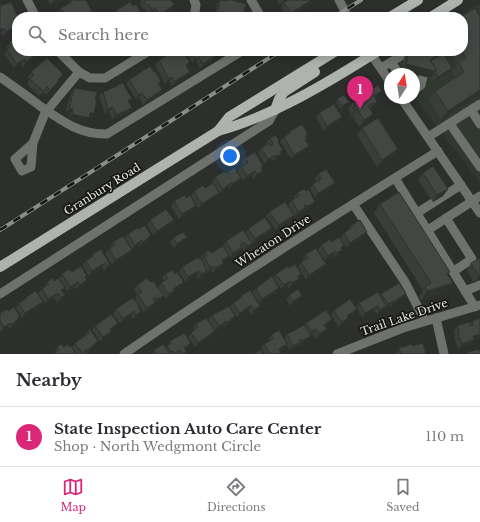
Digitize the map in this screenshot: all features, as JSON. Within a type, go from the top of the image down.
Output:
[{"type":"main road","points":[[398,12],[418,0]]},
{"type":"main road","points":[[439,12],[458,0]]},
{"type":"main road","name":"Granbury Road","points":[[0,267],[218,130],[229,117],[329,56]]},
{"type":"main road","name":"Granbury Road","points":[[218,130],[231,127],[275,110],[366,56]]},
{"type":"main road","points":[[275,110],[279,99],[284,92],[312,74],[320,67],[326,58]]},
{"type":"street","points":[[27,0],[33,12]]},
{"type":"street","points":[[194,0],[196,5],[195,12]]},
{"type":"street","points":[[251,0],[258,12]]},
{"type":"street","points":[[339,0],[345,12]]},
{"type":"street","points":[[63,56],[77,70],[90,78],[105,78],[141,56]]},
{"type":"street","points":[[0,77],[64,122],[96,134],[107,134],[234,56]]},
{"type":"street","points":[[375,56],[384,74]]},
{"type":"street","points":[[380,68],[393,57],[397,68]]},
{"type":"street","points":[[33,143],[47,110],[77,70]]},
{"type":"street","points":[[420,86],[423,76]]},
{"type":"street","points":[[405,104],[480,213]]},
{"type":"street","points":[[428,137],[480,104]]},
{"type":"street","points":[[0,294],[269,121],[275,110]]},
{"type":"street","points":[[471,110],[480,124]]},
{"type":"street","points":[[450,124],[480,167]]},
{"type":"street","name":"Wheaton Drive","points":[[124,354],[176,318],[438,151]]},
{"type":"street","points":[[395,178],[465,291],[478,306]]},
{"type":"street","points":[[417,213],[461,185]]},
{"type":"street","points":[[428,230],[480,196]]},
{"type":"street","points":[[353,204],[405,282],[425,321]]},
{"type":"street","points":[[446,218],[472,259],[454,272]]},
{"type":"street","points":[[465,291],[480,285]]},
{"type":"street","name":"Trail Lake Drive","points":[[337,354],[403,328],[478,306]]},
{"type":"street","points":[[436,318],[444,354]]},
{"type":"shaded area","points":[[480,3],[480,183],[420,104],[420,68],[393,68],[387,60],[394,56],[468,56],[468,12],[465,12]]},
{"type":"building","points":[[71,0],[86,0],[92,12],[63,12],[61,8],[72,2]]},
{"type":"building","points":[[144,0],[171,0],[174,5],[164,12],[158,12],[155,8],[152,10],[149,5],[147,5]]},
{"type":"building","points":[[220,0],[231,0],[246,4],[244,12],[217,12]]},
{"type":"building","points":[[289,0],[312,0],[293,12],[290,12],[284,2]]},
{"type":"building","points":[[11,2],[16,12],[12,12],[12,28],[6,32],[4,28],[0,30],[0,6]]},
{"type":"building","points":[[130,2],[133,6],[136,4],[141,12],[116,12]]},
{"type":"building","points":[[475,8],[480,17],[480,90],[448,111],[435,91],[464,72],[459,63],[466,58],[465,56],[468,56],[468,12]]},
{"type":"building","points":[[12,40],[12,56],[34,56],[26,62],[24,59],[17,64],[7,49],[11,46],[9,43]]},
{"type":"building","points":[[166,56],[186,56],[190,62],[186,65],[190,72],[175,81],[172,77],[169,79],[159,60]]},
{"type":"building","points":[[194,56],[215,56],[203,64],[199,57],[196,59]]},
{"type":"building","points":[[408,56],[437,56],[430,60],[436,69],[435,71],[406,64]]},
{"type":"building","points":[[438,56],[445,56],[452,68],[438,77],[435,72],[436,69],[431,61]]},
{"type":"building","points":[[47,58],[63,74],[58,80],[59,81],[50,90],[47,87],[43,91],[30,79],[34,75],[31,72]]},
{"type":"building","points":[[150,66],[161,81],[158,83],[162,90],[147,100],[142,93],[139,95],[129,80]]},
{"type":"building","points":[[123,83],[132,99],[128,100],[132,108],[116,115],[113,107],[108,109],[103,92]]},
{"type":"building","points":[[378,85],[382,91],[374,96],[377,102],[368,106],[373,114],[364,120],[357,109],[355,110],[353,108],[356,107],[353,102]]},
{"type":"building","points":[[74,88],[97,92],[94,113],[90,113],[89,118],[72,114],[73,109],[69,109]]},
{"type":"building","points":[[344,95],[349,102],[342,106],[337,99]]},
{"type":"building","points":[[334,104],[342,117],[327,126],[319,113]]},
{"type":"building","points":[[378,118],[398,149],[382,160],[362,128]]},
{"type":"building","points":[[302,124],[308,134],[305,136],[307,139],[305,140],[309,146],[294,155],[284,137],[291,132],[290,131]]},
{"type":"building","points":[[276,135],[283,150],[280,152],[281,154],[268,159],[261,148],[269,143],[270,146],[273,144],[270,138]]},
{"type":"building","points":[[255,152],[263,166],[261,168],[263,171],[257,174],[255,171],[247,176],[241,167],[248,162],[245,158]]},
{"type":"building","points":[[433,166],[448,189],[437,195],[423,173]]},
{"type":"building","points":[[234,168],[241,178],[223,189],[215,177]]},
{"type":"building","points":[[326,169],[335,183],[318,193],[313,184],[321,179],[318,174]]},
{"type":"building","points":[[213,183],[219,193],[202,204],[194,191],[203,185],[205,188]]},
{"type":"building","points":[[304,189],[306,191],[309,190],[315,202],[306,207],[306,205],[304,206],[305,208],[298,212],[292,200],[299,196],[298,192]]},
{"type":"building","points":[[399,192],[450,272],[447,274],[453,283],[428,291],[425,287],[431,283],[380,204]]},
{"type":"building","points":[[185,195],[186,198],[190,195],[196,206],[182,214],[174,201]]},
{"type":"building","points":[[285,202],[294,215],[279,225],[269,212]]},
{"type":"building","points":[[166,209],[174,220],[157,231],[150,220]]},
{"type":"building","points":[[265,217],[272,228],[255,239],[248,229]]},
{"type":"building","points":[[360,220],[367,232],[350,243],[344,233],[351,228],[350,226]]},
{"type":"building","points":[[145,225],[151,235],[143,242],[142,240],[135,245],[128,234]]},
{"type":"building","points":[[243,230],[252,244],[247,246],[245,242],[240,245],[242,248],[233,253],[226,241]]},
{"type":"building","points":[[183,232],[187,237],[177,244],[173,238]]},
{"type":"building","points":[[123,236],[132,250],[116,260],[109,249],[115,245],[113,242]]},
{"type":"building","points":[[339,237],[344,245],[341,248],[342,250],[337,253],[336,251],[328,256],[321,245],[330,239],[331,242]]},
{"type":"building","points":[[223,246],[229,256],[222,260],[224,263],[216,268],[214,266],[211,268],[204,257],[207,256],[205,252],[209,250],[211,253]]},
{"type":"building","points":[[316,248],[326,264],[309,275],[301,262],[308,258],[306,254]]},
{"type":"building","points":[[101,249],[110,265],[108,266],[105,263],[92,271],[86,261]]},
{"type":"building","points":[[198,257],[201,259],[207,271],[201,274],[199,271],[188,277],[182,267]]},
{"type":"building","points":[[480,258],[480,275],[479,276],[471,263]]},
{"type":"building","points":[[295,264],[301,274],[298,276],[299,279],[284,285],[276,274],[288,266],[289,268]]},
{"type":"building","points":[[81,266],[87,276],[85,277],[87,280],[80,285],[78,282],[70,287],[62,274],[69,269],[72,272]]},
{"type":"building","points":[[172,270],[175,274],[177,272],[184,282],[173,289],[174,291],[169,294],[161,283],[168,278],[165,274]]},
{"type":"building","points":[[272,276],[279,288],[262,299],[256,288]]},
{"type":"building","points":[[53,278],[55,281],[58,278],[65,288],[61,290],[65,295],[61,298],[58,293],[48,299],[42,289],[49,284],[47,282]]},
{"type":"building","points":[[147,278],[150,282],[153,281],[164,296],[153,299],[155,303],[147,308],[138,295],[142,292],[137,285]]},
{"type":"building","points":[[399,283],[406,293],[394,302],[393,301],[388,304],[381,294]]},
{"type":"building","points":[[298,289],[302,296],[293,301],[289,295]]},
{"type":"building","points":[[250,290],[260,306],[254,310],[251,305],[240,313],[233,303]]},
{"type":"building","points":[[36,291],[43,302],[25,313],[19,303]]},
{"type":"building","points":[[378,292],[386,306],[380,310],[378,306],[365,313],[359,303]]},
{"type":"building","points":[[132,298],[139,305],[138,306],[141,312],[136,315],[134,311],[123,319],[116,309]]},
{"type":"building","points":[[350,299],[357,309],[347,316],[348,318],[342,322],[334,310]]},
{"type":"building","points":[[229,306],[235,316],[227,323],[227,321],[219,326],[212,315]]},
{"type":"building","points":[[14,307],[20,317],[12,324],[11,323],[4,327],[0,321],[0,313],[7,309],[8,311]]},
{"type":"building","points":[[326,310],[332,319],[324,325],[327,329],[319,334],[316,329],[312,332],[306,323]]},
{"type":"building","points":[[111,314],[118,323],[110,329],[112,331],[103,337],[95,326]]},
{"type":"building","points":[[206,318],[215,331],[198,343],[191,333],[198,327],[196,324]]},
{"type":"building","points":[[480,318],[480,334],[473,336],[474,340],[462,344],[457,326],[469,322],[470,326],[473,325],[472,321]]},
{"type":"building","points":[[304,325],[311,336],[302,341],[301,339],[299,340],[300,342],[293,346],[287,334]]},
{"type":"building","points":[[90,329],[98,341],[87,351],[86,349],[82,353],[75,343],[89,333],[88,331]]},
{"type":"building","points":[[279,330],[287,344],[279,349],[281,352],[278,354],[270,354],[264,344],[273,339],[271,335]]},
{"type":"building","points":[[184,333],[191,343],[184,348],[187,352],[182,354],[180,350],[174,354],[173,351],[171,352],[167,346],[171,343],[170,341]]},
{"type":"building","points":[[423,343],[426,354],[401,354],[399,348],[412,344],[412,346]]},
{"type":"building","points":[[61,344],[64,347],[68,344],[69,347],[71,346],[76,354],[56,354],[55,353],[59,350],[57,348]]},
{"type":"building","points":[[163,344],[170,354],[155,354],[156,353],[154,350]]},
{"type":"building","points":[[480,349],[480,354],[467,354],[467,352]]},
{"type":"building","points":[[260,350],[263,354],[254,354]]},
{"type":"railway","points":[[342,12],[361,0]]},
{"type":"railway","points":[[0,230],[272,56]]},
{"type":"place","name":"State Inspection Auto Care Center","points":[[360,109]]}]
